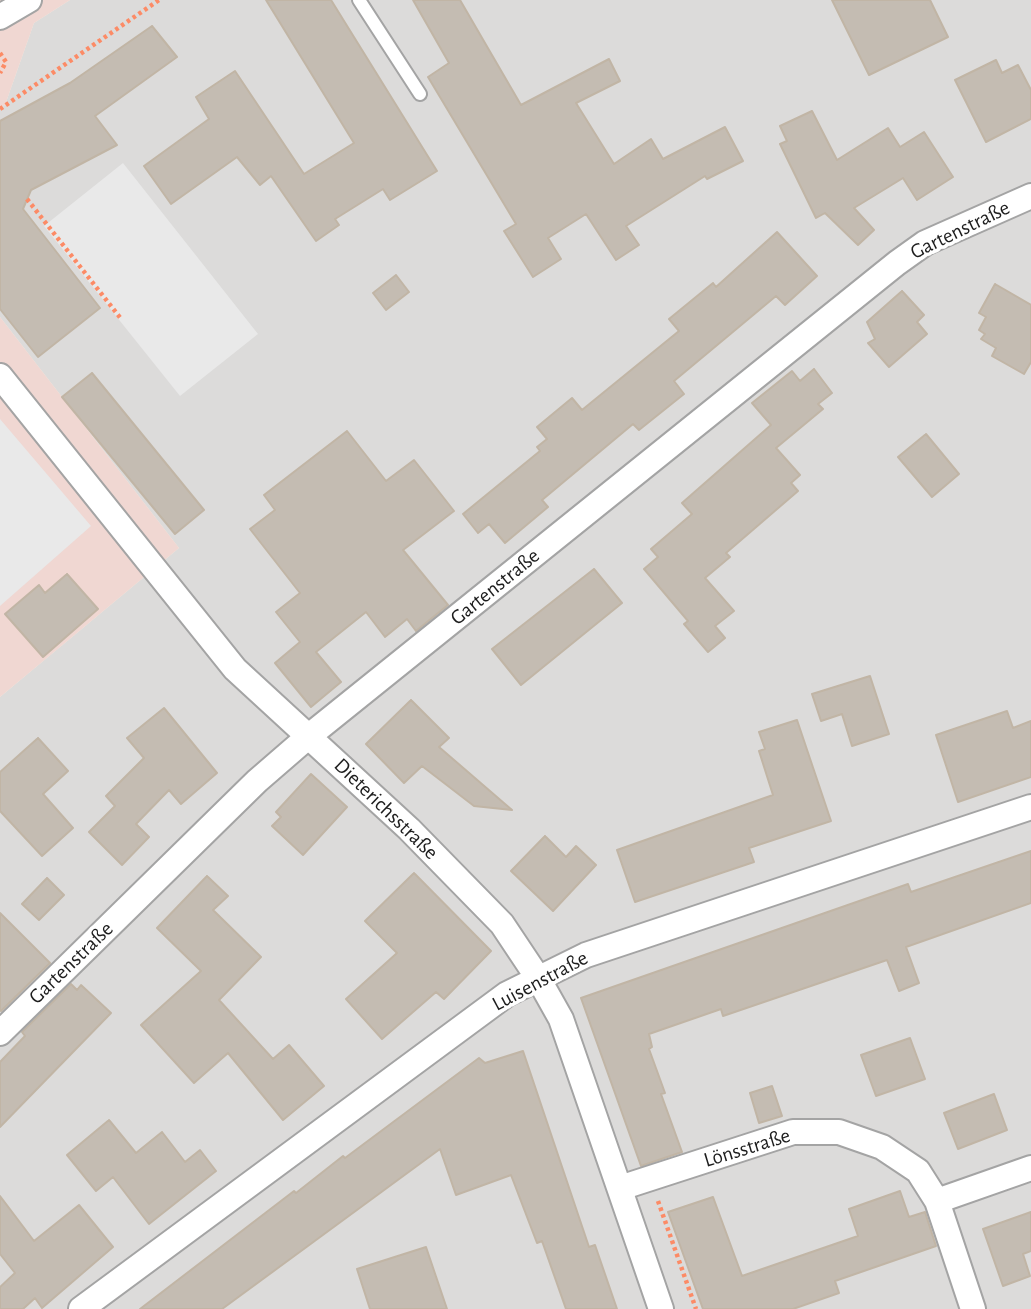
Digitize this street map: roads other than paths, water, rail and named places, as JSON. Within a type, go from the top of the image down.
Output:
[{"type":"street","points":[[0,17],[29,0]]},
{"type":"street","name":"Gartenstraße","points":[[0,1033],[257,781],[309,736],[897,263],[925,243],[1031,196]]},
{"type":"street","name":"Dieterichsstraße","points":[[0,376],[234,669],[409,829],[502,924],[561,1019],[661,1309]]},
{"type":"street","name":"Luisenstraße","points":[[81,1309],[507,994],[586,955],[1031,807]]},
{"type":"street","name":"Lönsstraße","points":[[620,1188],[793,1132],[839,1132],[883,1147],[918,1171],[937,1201],[973,1309]]},
{"type":"street","points":[[937,1201],[1031,1168]]},
{"type":"lane","points":[[359,0],[420,94]]}]
